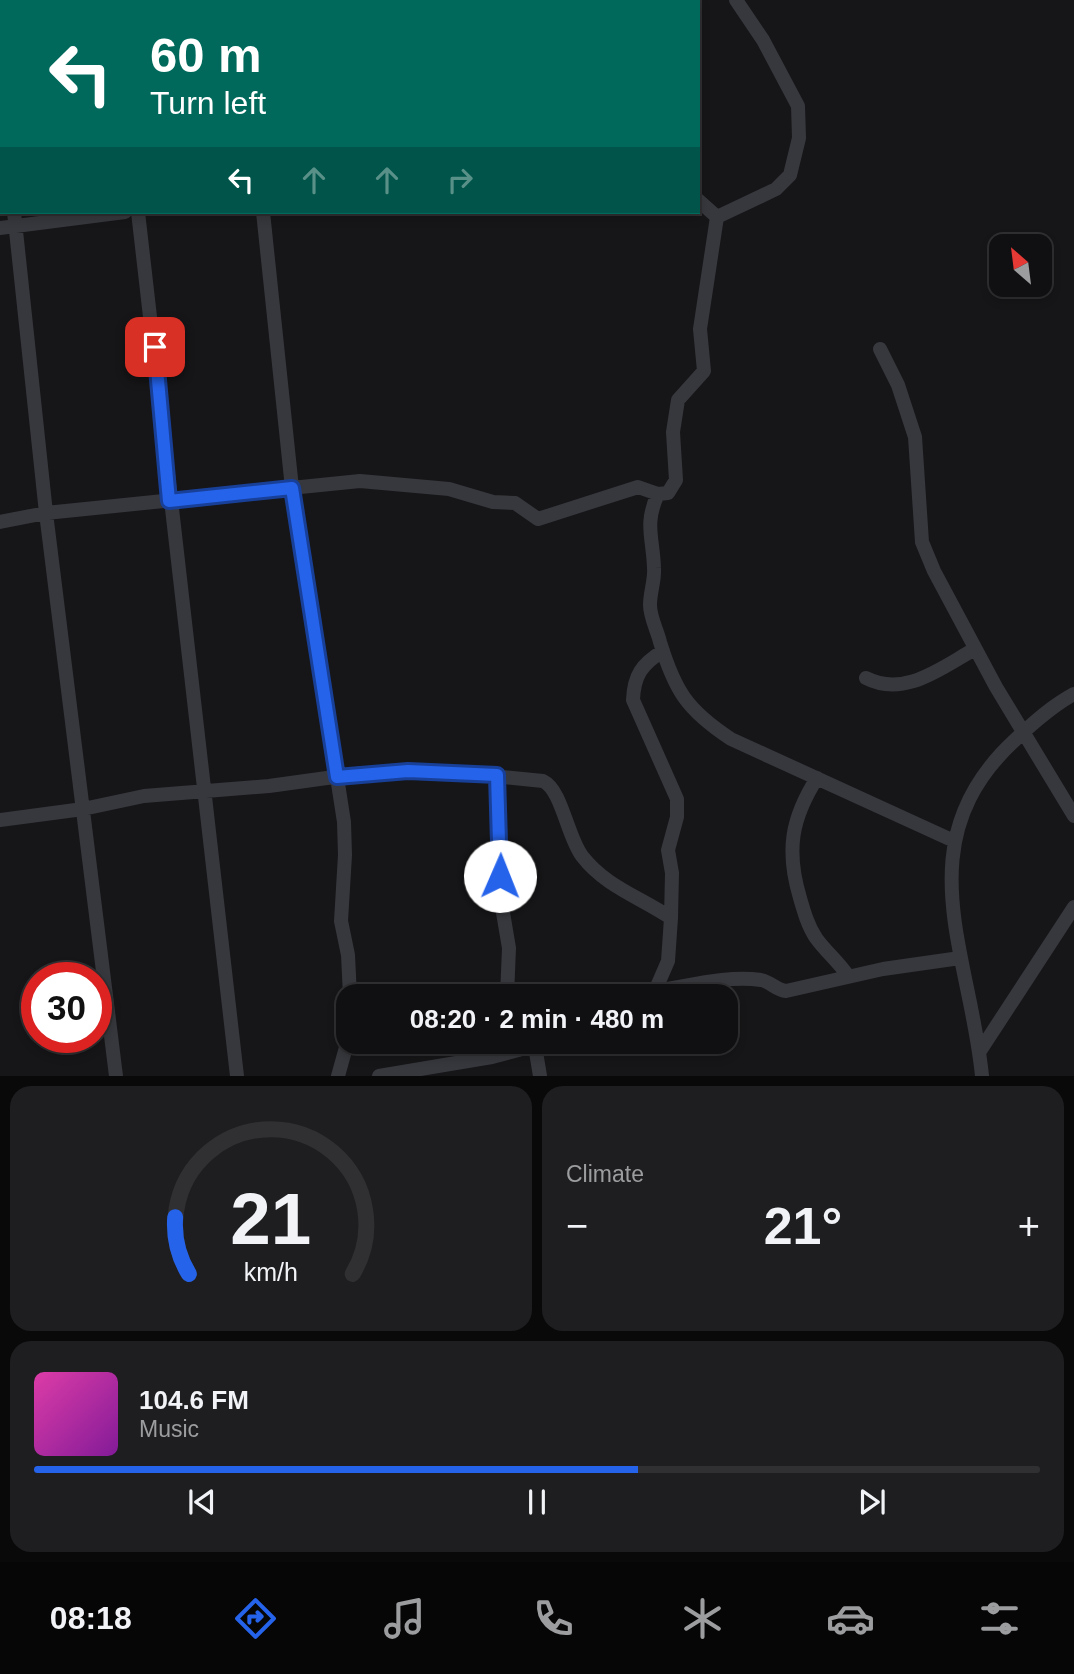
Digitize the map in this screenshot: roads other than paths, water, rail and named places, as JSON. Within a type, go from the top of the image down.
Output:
[{"type":"street","points":[[717,217],[776,189],[790,175],[799,138],[798,106],[763,40],[736,0]]},
{"type":"street","points":[[700,202],[717,217]]},
{"type":"street","points":[[0,228],[15,219],[94,214]]},
{"type":"street","points":[[138,214],[155,347],[169,501],[237,1076]]},
{"type":"street","points":[[263,214],[292,488],[337,777],[345,855],[341,921],[348,955],[349,984]]},
{"type":"street","points":[[0,522],[46,513],[360,481],[449,489],[493,502],[515,503],[538,519],[638,487],[658,494],[673,489],[676,480],[673,432],[678,400],[704,371],[700,329],[717,217]]},
{"type":"street","points":[[15,219],[46,513],[116,1076]]},
{"type":"street","points":[[880,349],[898,385],[915,437],[922,542],[975,649],[1074,816]]},
{"type":"street","points":[[658,494],[650,512],[649,533],[655,571],[650,608],[671,679],[682,699],[706,722],[743,745],[954,841]]},
{"type":"street","points":[[866,678],[888,685],[904,685],[975,649]]},
{"type":"street","points":[[659,984],[668,961],[671,873],[668,850],[677,817],[677,799],[633,700],[634,684],[639,670],[663,651]]},
{"type":"street","points":[[982,1076],[980,1051],[960,958],[952,900],[954,841],[964,810],[980,778],[1024,731],[1057,703],[1074,694]]},
{"type":"street","points":[[0,820],[83,809],[144,796],[204,793],[337,777],[408,771],[497,775],[551,785],[572,842],[593,869],[613,886],[671,918]]},
{"type":"street","points":[[497,775],[500,895],[509,948],[508,984]]},
{"type":"street","points":[[817,778],[807,795],[795,828],[790,849],[792,869],[810,927],[848,976]]},
{"type":"street","points":[[980,1051],[1074,907]]},
{"type":"street","points":[[703,984],[724,980],[762,980],[778,990],[786,991],[848,976],[960,958]]},
{"type":"street","points":[[338,1076],[344,1054]]},
{"type":"street","points":[[379,1076],[477,1054]]},
{"type":"street","points":[[536,1054],[540,1076]]}]
